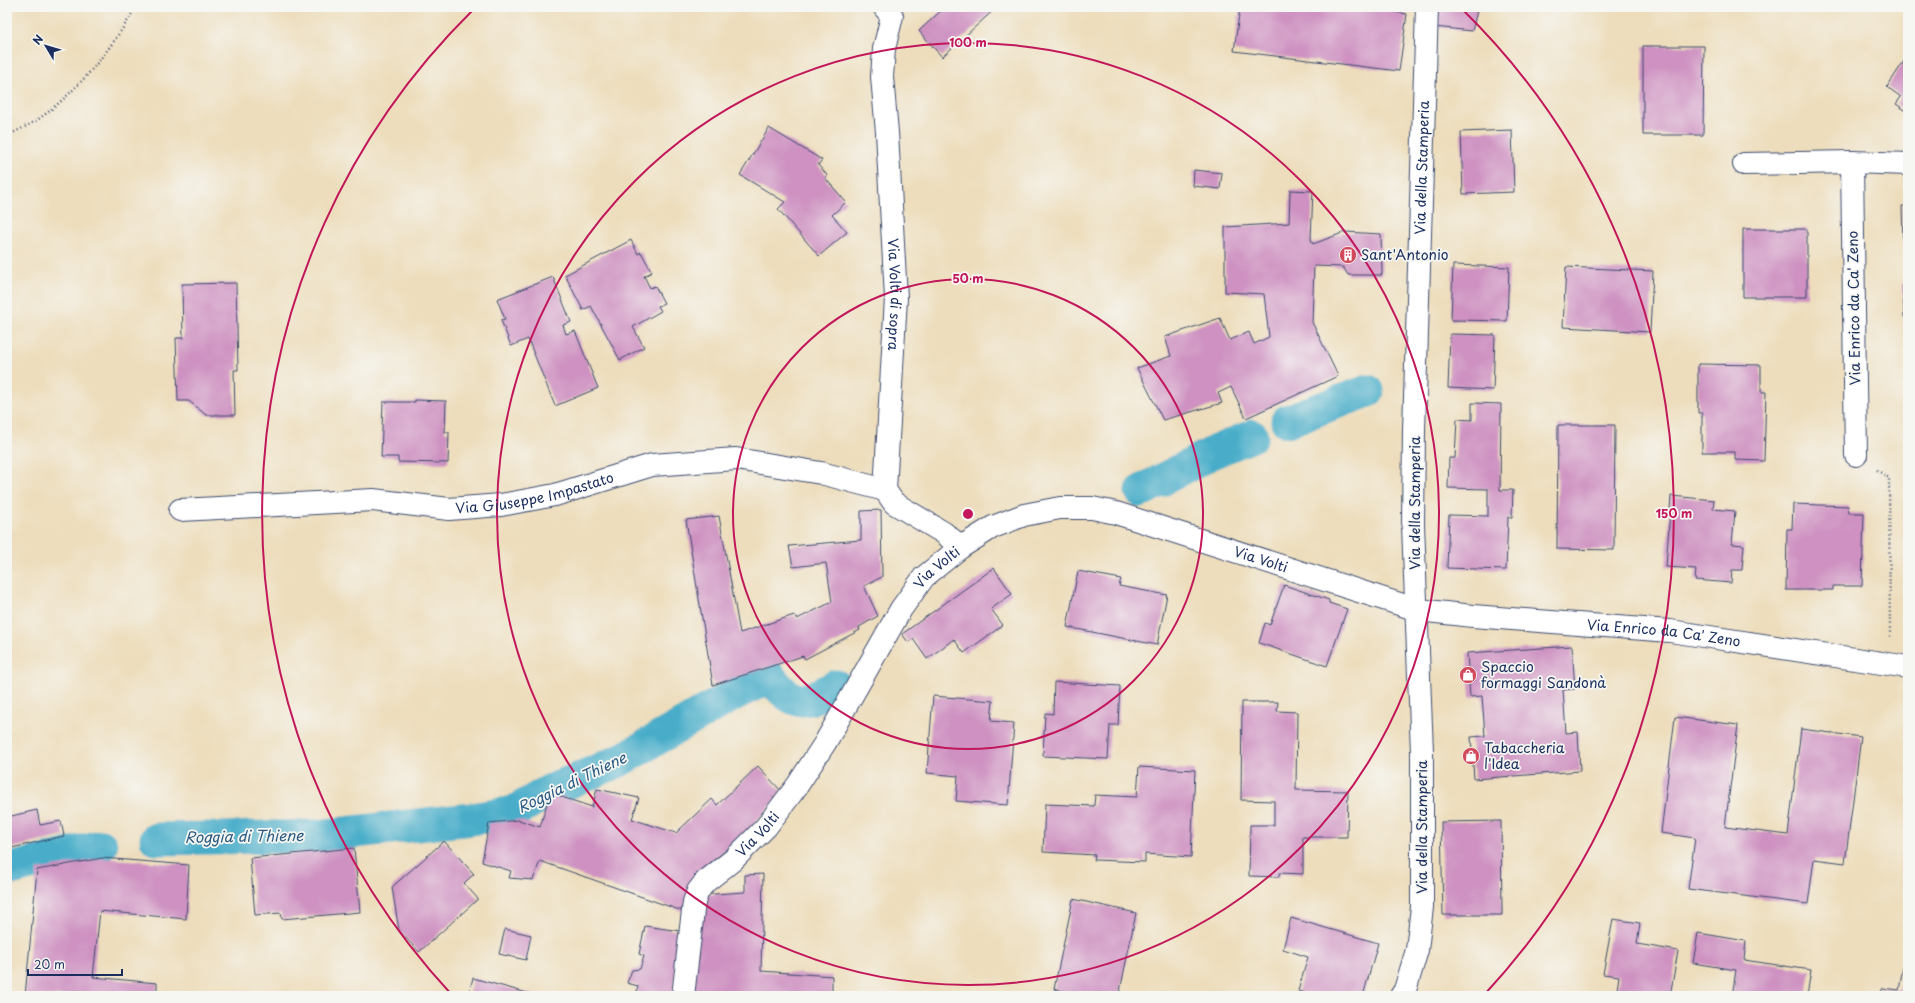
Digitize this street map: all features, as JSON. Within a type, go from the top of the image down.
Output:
[{"type":"street","name":"Via della Stamperia","points":[[1407,994],[1417,950],[1422,907],[1422,752],[1418,610],[1413,525],[1414,430],[1428,7]]},
{"type":"street","name":"Via Volti di sopra","points":[[885,490],[896,298],[887,132],[882,77],[884,49],[892,10]]},
{"type":"street","name":"Via Enrico da Ca' Zeno","points":[[1852,162],[1856,455]]},
{"type":"street","points":[[1744,164],[1852,162],[1908,164]]},
{"type":"street","name":"Via Giuseppe Impastato","points":[[180,510],[373,500],[449,509],[501,505],[555,495],[652,465],[736,459],[821,473],[885,490]]},
{"type":"street","points":[[885,490],[894,503],[944,533],[961,547]]},
{"type":"street","name":"Via Volti","points":[[683,996],[694,902],[698,891],[705,882],[733,860],[766,827],[797,786],[825,743],[900,609],[924,577],[961,547],[993,527],[1024,515],[1060,508],[1092,508],[1116,513],[1418,610]]},
{"type":"street","name":"Via Enrico da Ca' Zeno","points":[[1418,610],[1473,616],[1670,631],[1908,667]]},
{"type":"path","points":[[7,136],[39,119],[68,95],[111,47],[136,7]]},
{"type":"path","points":[[1856,455],[1889,478],[1890,640]]},
{"type":"building","points":[[945,7],[997,7],[942,57],[919,31]]},
{"type":"building","points":[[1240,7],[1361,7],[1407,14],[1399,71],[1234,51]]},
{"type":"building","points":[[1436,7],[1478,7],[1472,31],[1434,27]]},
{"type":"building","points":[[1643,46],[1704,46],[1703,135],[1643,135]]},
{"type":"building","points":[[1908,55],[1908,112],[1896,104],[1901,97],[1887,87]]},
{"type":"building","points":[[769,128],[822,160],[818,165],[827,175],[825,178],[846,202],[832,215],[847,232],[819,256],[778,209],[785,202],[740,175]]},
{"type":"building","points":[[1512,130],[1514,192],[1463,194],[1461,132]]},
{"type":"building","points":[[1194,170],[1222,173],[1220,189],[1193,186]]},
{"type":"building","points":[[1290,190],[1313,191],[1311,239],[1313,244],[1345,232],[1381,234],[1382,275],[1348,275],[1343,267],[1314,266],[1312,322],[1338,376],[1246,418],[1231,387],[1218,393],[1222,403],[1163,420],[1137,368],[1171,356],[1165,337],[1220,318],[1230,340],[1249,332],[1254,344],[1269,337],[1264,294],[1225,292],[1225,227],[1289,223]]},
{"type":"building","points":[[1902,206],[1908,206],[1908,242],[1903,242]]},
{"type":"building","points":[[1743,229],[1807,229],[1807,297],[1743,297]]},
{"type":"building","points":[[631,240],[638,254],[641,252],[652,272],[644,276],[650,288],[655,286],[664,303],[658,306],[661,311],[633,327],[644,347],[620,360],[591,306],[583,310],[565,275]]},
{"type":"building","points":[[1453,265],[1509,267],[1507,321],[1451,320]]},
{"type":"building","points":[[1566,267],[1653,271],[1650,332],[1563,327]]},
{"type":"building","points":[[553,277],[571,322],[563,325],[566,334],[575,331],[598,388],[555,406],[528,339],[511,346],[501,320],[505,319],[497,299]]},
{"type":"building","points":[[236,283],[238,370],[234,370],[235,415],[206,415],[189,401],[178,401],[176,338],[183,338],[182,284]]},
{"type":"building","points":[[1903,283],[1908,283],[1908,317],[1904,317]]},
{"type":"building","points":[[1450,334],[1495,335],[1493,390],[1448,388]]},
{"type":"building","points":[[1698,364],[1761,365],[1761,392],[1766,392],[1764,461],[1735,460],[1735,452],[1702,452],[1702,413],[1698,413]]},
{"type":"building","points":[[415,400],[446,401],[445,432],[449,432],[448,463],[398,462],[398,457],[381,457],[383,402],[415,402]]},
{"type":"building","points":[[1472,403],[1501,404],[1500,490],[1513,490],[1512,517],[1508,517],[1506,570],[1447,568],[1449,515],[1488,516],[1488,489],[1448,488],[1449,458],[1455,458],[1457,419],[1472,420]]},
{"type":"building","points":[[1558,425],[1615,425],[1614,550],[1557,549]]},
{"type":"building","points":[[1671,496],[1714,500],[1713,509],[1735,511],[1732,544],[1744,545],[1742,570],[1732,570],[1731,583],[1695,580],[1696,569],[1666,567]]},
{"type":"building","points":[[1793,504],[1848,506],[1849,513],[1864,513],[1862,586],[1833,586],[1833,590],[1786,590],[1787,529],[1792,529]]},
{"type":"building","points":[[881,510],[882,577],[864,586],[878,616],[859,627],[860,630],[805,659],[803,656],[713,685],[686,520],[719,516],[740,633],[794,615],[797,619],[832,602],[826,563],[793,567],[789,546],[861,540],[861,511]]},
{"type":"building","points":[[994,568],[1012,594],[991,609],[1003,625],[964,653],[954,639],[927,659],[913,639],[908,642],[902,634]]},
{"type":"building","points":[[1078,571],[1121,579],[1119,586],[1167,595],[1157,645],[1067,627]]},
{"type":"building","points":[[1284,585],[1329,600],[1329,603],[1347,609],[1327,666],[1259,643],[1265,623],[1270,625]]},
{"type":"building","points":[[1572,646],[1575,689],[1563,690],[1566,733],[1578,732],[1580,771],[1474,779],[1471,737],[1485,736],[1482,696],[1470,697],[1467,653]]},
{"type":"building","points":[[1054,682],[1120,686],[1118,725],[1110,725],[1108,759],[1043,756],[1045,713],[1053,714]]},
{"type":"building","points":[[933,696],[993,701],[991,721],[1014,723],[1008,805],[956,801],[958,776],[927,773]]},
{"type":"building","points":[[1242,702],[1278,702],[1277,711],[1297,712],[1296,790],[1348,791],[1347,837],[1303,837],[1303,874],[1279,873],[1279,877],[1249,876],[1250,825],[1274,825],[1274,801],[1241,800]]},
{"type":"building","points":[[1675,717],[1738,725],[1725,827],[1788,835],[1801,729],[1861,737],[1845,863],[1814,859],[1808,904],[1688,889],[1695,838],[1661,833]]},
{"type":"building","points":[[758,766],[782,792],[744,836],[695,875],[685,912],[540,861],[533,880],[509,878],[511,871],[482,862],[489,823],[519,820],[540,827],[550,793],[592,807],[597,789],[639,798],[632,819],[676,833],[712,799],[717,805]]},
{"type":"building","points":[[1139,767],[1195,770],[1191,857],[1145,854],[1145,862],[1094,860],[1095,855],[1043,852],[1045,804],[1094,806],[1095,795],[1137,797]]},
{"type":"building","points":[[37,810],[40,825],[61,821],[64,836],[7,849],[7,817]]},
{"type":"building","points":[[1501,821],[1502,915],[1443,915],[1441,822]]},
{"type":"building","points":[[444,841],[474,874],[464,883],[478,899],[419,952],[399,931],[392,887]]},
{"type":"building","points":[[354,848],[360,912],[282,919],[281,913],[255,915],[250,858]]},
{"type":"building","points":[[102,858],[189,865],[186,919],[100,911],[93,977],[157,983],[157,992],[181,994],[181,996],[25,996],[37,870]]},
{"type":"building","points":[[763,874],[761,971],[832,976],[832,996],[691,995],[699,895],[745,892],[745,875]]},
{"type":"building","points":[[1073,899],[1136,913],[1119,996],[1089,996],[1054,989]]},
{"type":"building","points":[[1291,918],[1378,943],[1363,996],[1343,996],[1334,993],[1333,996],[1316,996],[1298,991],[1308,957],[1283,949]]},
{"type":"building","points":[[1613,919],[1640,923],[1637,944],[1678,951],[1670,996],[1616,996],[1619,976],[1603,974]]},
{"type":"building","points":[[645,926],[680,931],[673,996],[636,996],[638,986],[627,983],[632,970],[640,969],[644,956],[639,954]]},
{"type":"building","points":[[505,929],[531,935],[526,960],[499,954]]},
{"type":"building","points":[[1698,933],[1746,941],[1744,960],[1811,970],[1807,996],[1732,996],[1736,970],[1693,963]]},
{"type":"building","points":[[1904,962],[1908,963],[1908,996],[1881,996],[1882,988],[1899,990]]},
{"type":"building","points":[[473,978],[534,995],[534,996],[468,996]]},
{"type":"waterway","name":"Roggia di Thiene","points":[[1287,421],[1368,391]]},
{"type":"waterway","name":"Roggia di Thiene","points":[[1141,491],[1216,451],[1252,436]]},
{"type":"waterway","name":"Roggia di Thiene","points":[[156,839],[318,836],[472,819],[514,812],[549,791],[619,761],[737,693],[770,677],[786,694],[800,700],[816,697],[836,686]]},
{"type":"waterway","name":"Roggia di Thiene","points":[[7,870],[101,846]]},
{"type":"place","name":"Sant'Antonio","points":[[1348,255]]},
{"type":"place","name":"Spaccio formaggi Sandonà","points":[[1468,675]]},
{"type":"place","name":"Tabaccheria l'Idea","points":[[1471,756]]}]
